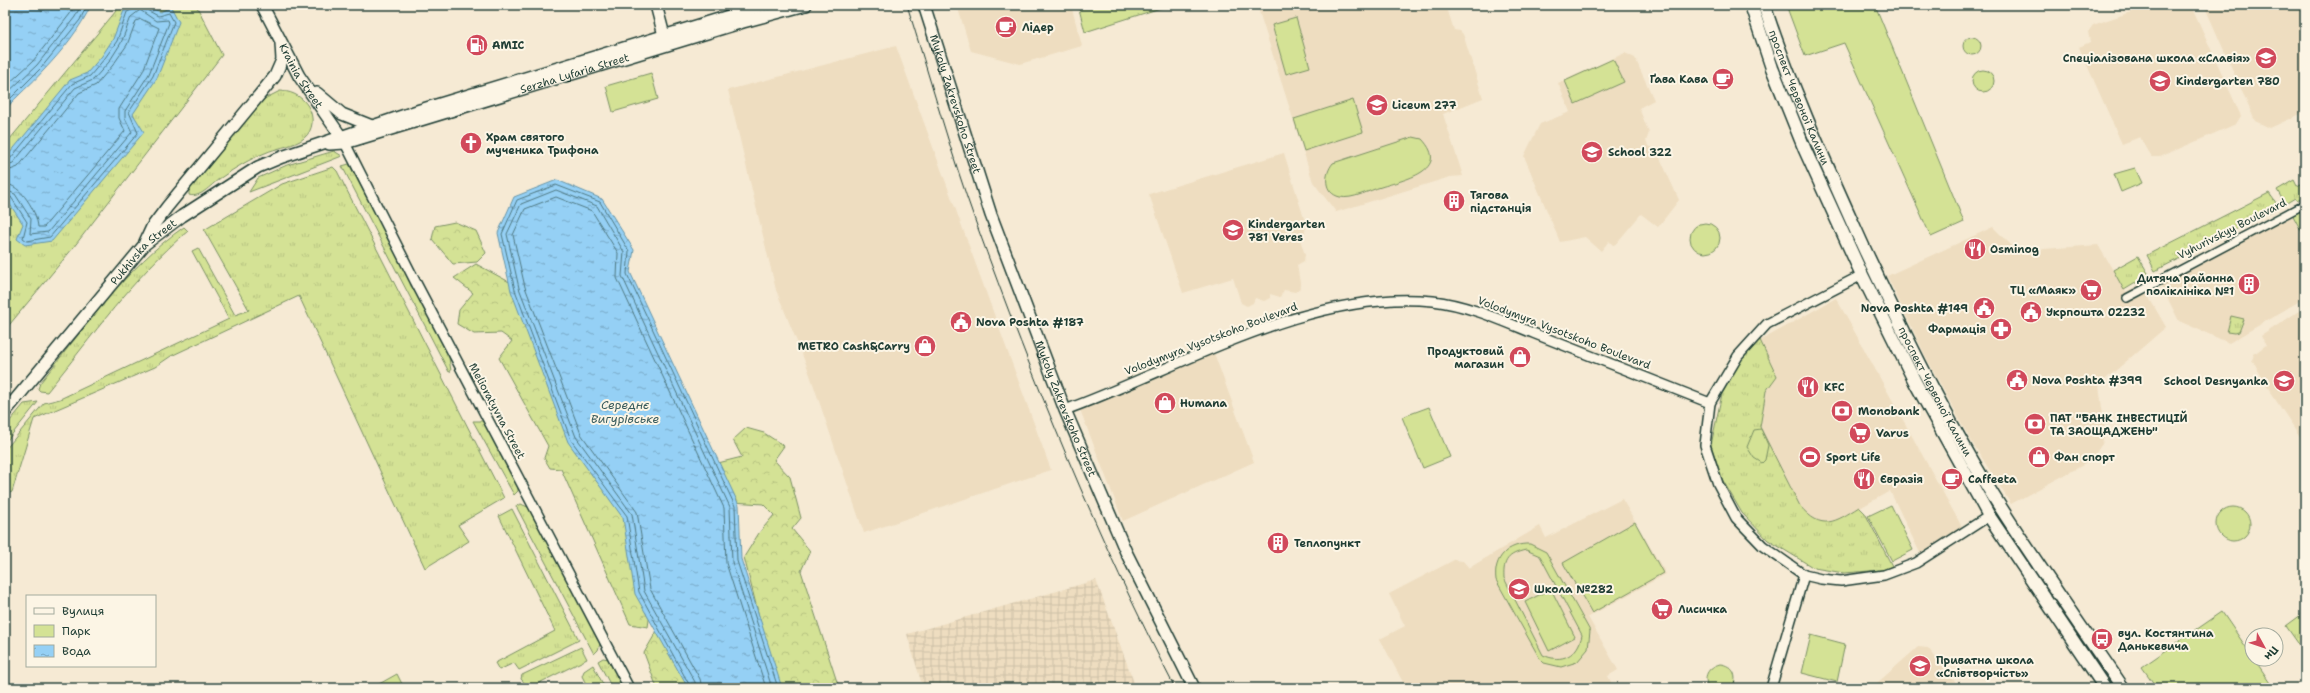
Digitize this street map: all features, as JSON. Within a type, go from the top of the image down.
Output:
[{"type":"main road","name":"проспект Червоної Калини","points":[[1750,5],[1772,68],[1806,150],[1862,276],[1926,402],[1989,516],[2105,688]]},
{"type":"main road","name":"проспект Червоної Калини","points":[[1764,5],[1783,63],[1816,144],[1888,299],[1931,383],[1994,496],[2122,688]]},
{"type":"street","name":"Krainia Street","points":[[262,5],[299,76],[343,140]]},
{"type":"street","points":[[656,5],[666,41]]},
{"type":"street","name":"Serzha Lyfaria Street","points":[[343,140],[666,41],[765,5]]},
{"type":"street","name":"Serzha Lyfaria Street","points":[[343,140],[372,126],[666,41],[806,5]]},
{"type":"street","name":"Mykoly Zakrevskoho Street","points":[[924,5],[991,214],[1065,410],[1126,552],[1194,688]]},
{"type":"street","points":[[145,244],[152,227],[275,76],[282,60],[281,43]]},
{"type":"street","points":[[299,76],[334,109],[372,126]]},
{"type":"street","name":"Pukhivska Street","points":[[5,412],[145,244],[172,223],[252,171],[282,157],[322,144],[343,140]]},
{"type":"street","name":"Melioratyvna Street","points":[[343,140],[629,688]]},
{"type":"street","name":"Vyhurivskyy Boulevard","points":[[2127,298],[2305,204]]},
{"type":"street","points":[[1862,276],[1767,324],[1738,356],[1710,403],[1705,445],[1718,484],[1736,518],[1763,546],[1804,575],[1821,579],[1841,581],[1884,575],[1916,563],[1989,516]]},
{"type":"street","name":"Volodymyra Vysotskoho Boulevard","points":[[1065,410],[1244,337],[1303,316],[1348,306],[1398,300],[1435,301],[1480,312],[1710,403]]},
{"type":"street","points":[[1770,688],[1804,575]]},
{"type":"shaded area","points":[[957,5],[1071,5],[1082,46],[1020,64],[971,51]]},
{"type":"shaded area","name":"Liceum 277","points":[[1257,5],[1446,5],[1454,30],[1460,31],[1463,34],[1483,98],[1443,114],[1463,176],[1450,177],[1336,212],[1313,182]]},
{"type":"shaded area","name":"Kindergarten 780","points":[[2151,5],[2191,5],[2241,116],[2236,124],[2160,157],[2152,157],[2140,137],[2122,144],[2079,47],[2090,42],[2088,32],[2093,25]]},
{"type":"shaded area","name":"Спеціалізована школа «Славія»","points":[[2204,5],[2305,5],[2305,112],[2270,128],[2255,121]]},
{"type":"shaded area","points":[[896,46],[1051,470],[864,533],[808,369],[776,290],[728,90]]},
{"type":"shaded area","name":"School 322","points":[[1625,53],[1635,58],[1654,100],[1639,108],[1649,133],[1646,141],[1648,146],[1656,149],[1679,200],[1658,227],[1641,214],[1614,246],[1609,241],[1601,251],[1585,237],[1560,242],[1524,156],[1540,124],[1570,112],[1558,83]]},
{"type":"shaded area","name":"Kindergarten 781 Veres","points":[[1284,153],[1306,225],[1305,232],[1299,236],[1305,255],[1304,261],[1297,265],[1301,288],[1295,292],[1284,290],[1280,297],[1270,294],[1270,298],[1264,301],[1255,298],[1253,303],[1247,306],[1241,303],[1233,278],[1183,293],[1149,194]]},
{"type":"shaded area","points":[[2291,213],[2305,241],[2305,291],[2298,302],[2229,343],[2179,321],[2159,281]]},
{"type":"shaded area","points":[[1993,227],[2011,245],[2025,255],[2044,249],[2098,245],[2126,292],[2141,284],[2166,327],[2099,385],[2105,431],[2102,444],[2095,454],[2085,464],[2011,504],[1970,439],[1926,357],[1887,276]]},
{"type":"shaded area","points":[[1836,298],[1962,527],[1920,553],[1890,491],[1835,522],[1821,523],[1807,515],[1800,506],[1760,427],[1766,391],[1777,376],[1760,341]]},
{"type":"shaded area","name":"School Desnyanka","points":[[2305,307],[2305,444],[2273,396],[2252,360],[2254,354],[2266,345],[2261,336]]},
{"type":"shaded area","points":[[1214,353],[1254,462],[1123,521],[1079,407]]},
{"type":"shaded area","name":"Школа №282","points":[[1622,499],[1666,574],[1588,617],[1618,670],[1608,676],[1614,688],[1406,688],[1380,639],[1405,626],[1389,594],[1454,560],[1463,561],[1469,568],[1540,526],[1546,538]]},
{"type":"shaded area","points":[[1096,580],[1136,688],[923,688],[907,634]]},
{"type":"shaded area","name":"Приватна школа «Співтворчість»","points":[[1918,647],[1928,648],[1960,688],[1880,688],[1876,684]]},
{"type":"green space","points":[[121,5],[196,5],[222,55],[73,248],[5,330],[5,145]]},
{"type":"green space","points":[[1078,5],[1170,5],[1085,32]]},
{"type":"green space","points":[[1786,5],[1875,5],[1964,222],[1931,237],[1844,43],[1805,56]]},
{"type":"green space","points":[[1296,18],[1310,67],[1286,74],[1272,25]]},
{"type":"green space","points":[[1972,37],[1976,38],[1980,42],[1980,50],[1976,54],[1972,55],[1968,54],[1964,50],[1963,46],[1964,42],[1968,38]]},
{"type":"green space","points":[[1613,59],[1624,82],[1575,104],[1565,81]]},
{"type":"green space","points":[[1983,70],[1991,73],[1994,81],[1991,89],[1983,92],[1975,89],[1972,81],[1975,73]]},
{"type":"green space","points":[[651,73],[658,99],[613,112],[606,86]]},
{"type":"green space","points":[[280,91],[299,97],[306,103],[312,119],[311,127],[307,135],[296,143],[259,155],[237,167],[202,193],[193,196],[189,195],[189,188],[264,99]]},
{"type":"green space","points":[[1353,100],[1363,132],[1304,151],[1294,119]]},
{"type":"green space","points":[[1413,137],[1422,139],[1430,150],[1431,159],[1428,166],[1421,172],[1401,181],[1350,197],[1340,197],[1330,192],[1327,178],[1330,167],[1333,163]]},
{"type":"green space","points":[[334,151],[342,156],[249,192],[258,178],[287,165]]},
{"type":"green space","points":[[349,164],[448,351],[451,371],[449,372],[342,166]]},
{"type":"green space","points":[[333,167],[337,171],[504,498],[458,525],[469,541],[425,568],[299,296],[171,356],[155,367],[34,419],[12,492],[5,495],[5,450],[44,403],[60,399],[229,319],[192,251],[198,248],[235,315],[249,310],[204,230],[282,184]]},
{"type":"green space","points":[[2135,168],[2142,183],[2121,192],[2114,174]]},
{"type":"green space","points":[[2294,180],[2297,186],[2305,182],[2305,196],[2297,201],[2295,198],[2285,204],[2277,190]]},
{"type":"green space","points":[[2269,193],[2279,207],[2155,271],[2147,255]]},
{"type":"green space","points":[[2305,208],[2305,236],[2304,236],[2292,214]]},
{"type":"green space","points":[[455,222],[476,231],[486,253],[477,262],[453,264],[432,239],[435,226]]},
{"type":"green space","points":[[1705,223],[1711,224],[1719,232],[1719,244],[1711,252],[1705,253],[1699,252],[1691,244],[1690,238],[1691,232],[1699,224]]},
{"type":"green space","points":[[184,227],[188,231],[150,267],[132,287],[47,392],[40,391],[38,389],[40,383],[107,300],[143,261]]},
{"type":"green space","points":[[2138,256],[2149,275],[2124,290],[2113,270]]},
{"type":"green space","points":[[476,264],[515,285],[636,526],[652,599],[648,627],[630,624],[561,469],[550,468],[544,458],[548,446],[499,358],[512,341],[501,333],[474,334],[457,324],[459,310],[473,293],[454,278]]},
{"type":"green space","points":[[2231,316],[2244,319],[2239,332],[2227,332]]},
{"type":"green space","points":[[1759,338],[1777,376],[1766,391],[1760,427],[1800,506],[1808,514],[1822,522],[1836,520],[1859,507],[1865,513],[1892,566],[1882,570],[1844,573],[1814,568],[1768,540],[1742,513],[1722,479],[1711,445],[1722,394],[1741,359]]},
{"type":"green space","points":[[38,402],[5,443],[5,427],[24,404]]},
{"type":"green space","points":[[1429,407],[1450,457],[1423,468],[1402,417]]},
{"type":"green space","points":[[473,421],[484,421],[518,483],[518,491],[514,495]]},
{"type":"green space","points":[[746,428],[764,433],[784,446],[774,460],[790,477],[801,518],[792,529],[810,551],[801,571],[839,688],[777,688],[744,557],[759,533],[774,515],[763,504],[732,502],[714,464],[742,457],[733,440]]},
{"type":"green space","points":[[1761,429],[1768,445],[1765,460],[1762,463],[1754,458],[1747,447],[1754,430]]},
{"type":"green space","points":[[521,504],[532,509],[601,641],[598,650],[594,654],[516,506]]},
{"type":"green space","points":[[1891,505],[1913,550],[1892,561],[1868,516]]},
{"type":"green space","points":[[2230,507],[2236,507],[2245,512],[2249,518],[2249,530],[2245,536],[2236,541],[2230,541],[2221,536],[2216,527],[2216,521],[2221,512]]},
{"type":"green space","points":[[512,509],[579,640],[519,670],[514,663],[499,670],[495,663],[555,631],[499,516]]},
{"type":"green space","points":[[1635,522],[1663,573],[1592,613],[1563,563]]},
{"type":"green space","points":[[1530,544],[1546,552],[1590,631],[1588,649],[1577,662],[1561,667],[1544,663],[1540,659],[1496,580],[1497,565],[1504,553],[1515,546]],"holes":[[[1526,550],[1540,556],[1582,635],[1577,648],[1568,656],[1563,658],[1550,658],[1543,655],[1504,578],[1504,567],[1511,556]]]},
{"type":"green space","points":[[1551,589],[1575,637],[1549,651],[1525,602]]},
{"type":"green space","points":[[2222,612],[2244,644],[2244,667],[2260,667],[2274,688],[2157,688],[2142,667]]},
{"type":"green space","points":[[2305,612],[2305,653],[2286,626]]},
{"type":"green space","points":[[658,629],[690,688],[657,688],[644,653]]},
{"type":"green space","points":[[1811,635],[1845,644],[1837,682],[1802,673]]},
{"type":"green space","points":[[581,647],[587,659],[529,688],[521,679],[522,675]]},
{"type":"green space","points":[[603,658],[609,659],[627,688],[612,688],[598,661]]},
{"type":"green space","points":[[1720,664],[1725,665],[1734,672],[1735,680],[1732,688],[1709,688],[1707,684],[1707,673],[1712,667]]},
{"type":"green space","points":[[593,665],[605,688],[588,688],[582,676],[584,671]]},
{"type":"green space","points":[[397,674],[404,688],[372,688]]},
{"type":"water","points":[[5,5],[91,5],[82,23],[51,63],[14,99],[5,110]]},
{"type":"water","points":[[147,5],[160,12],[171,7],[179,22],[157,78],[133,114],[144,132],[52,241],[25,245],[17,239],[23,224],[5,197],[5,159],[70,80],[87,73],[102,56],[113,39],[125,8]]},
{"type":"water","name":"Середнє Вигурівське","points":[[557,180],[602,199],[634,250],[630,272],[739,505],[741,559],[782,688],[688,688],[635,594],[623,518],[568,442],[511,291],[498,233],[514,197]]},
{"type":"tram line","points":[[907,5],[949,142],[976,223],[1021,342],[1093,517],[1146,631],[1175,688]]},
{"type":"place","name":"Лідер","points":[[1006,27]]},
{"type":"place","name":"AMIC","points":[[477,45]]},
{"type":"place","name":"Спеціалізована школа «Славія»","points":[[2266,58]]},
{"type":"place","name":"Ґава Кава","points":[[1723,79]]},
{"type":"place","name":"Kindergarten 780","points":[[2160,81]]},
{"type":"place","name":"Liceum 277","points":[[1377,105]]},
{"type":"place","name":"Храм святого мученика Трифона","points":[[471,143]]},
{"type":"place","name":"School 322","points":[[1592,152]]},
{"type":"place","name":"Тягова пiдстанцiя","points":[[1454,201]]},
{"type":"place","name":"Kindergarten 781 Veres","points":[[1233,230]]},
{"type":"place","name":"Osminog","points":[[1975,249]]},
{"type":"place","name":"Дитяча районна поліклініка №1","points":[[2249,284]]},
{"type":"place","name":"ТЦ «Маяк»","points":[[2091,290]]},
{"type":"place","name":"Nova Poshta #149","points":[[1984,308]]},
{"type":"place","name":"Укрпошта 02232","points":[[2031,312]]},
{"type":"place","name":"Nova Poshta #187","points":[[961,322]]},
{"type":"place","name":"Фармація","points":[[2001,329]]},
{"type":"place","name":"METRO Cash&Carry","points":[[925,346]]},
{"type":"place","name":"Продуктовий магазин","points":[[1520,357]]},
{"type":"place","name":"Nova Poshta #399","points":[[2017,380]]},
{"type":"place","name":"School Desnyanka","points":[[2284,381]]},
{"type":"place","name":"KFC","points":[[1808,387]]},
{"type":"place","name":"Humana","points":[[1165,403]]},
{"type":"place","name":"Monobank","points":[[1842,411]]},
{"type":"place","name":"ПАТ \"БАНК ІНВЕСТИЦІЙ ТА ЗАОЩАДЖЕНЬ\"","points":[[2035,424]]},
{"type":"place","name":"Varus","points":[[1860,433]]},
{"type":"place","name":"Sport Life","points":[[1810,457]]},
{"type":"place","name":"Фан спорт","points":[[2039,457]]},
{"type":"place","name":"Євразія","points":[[1864,479]]},
{"type":"place","name":"Caffeeta","points":[[1952,479]]},
{"type":"place","name":"Теплопункт","points":[[1278,543]]},
{"type":"place","name":"Школа №282","points":[[1519,589]]},
{"type":"place","name":"Лисичка","points":[[1662,609]]},
{"type":"place","name":"вул. Костянтина Данькевича","points":[[2102,639]]},
{"type":"place","name":"Приватна школа «Співтворчість»","points":[[1920,666]]}]
